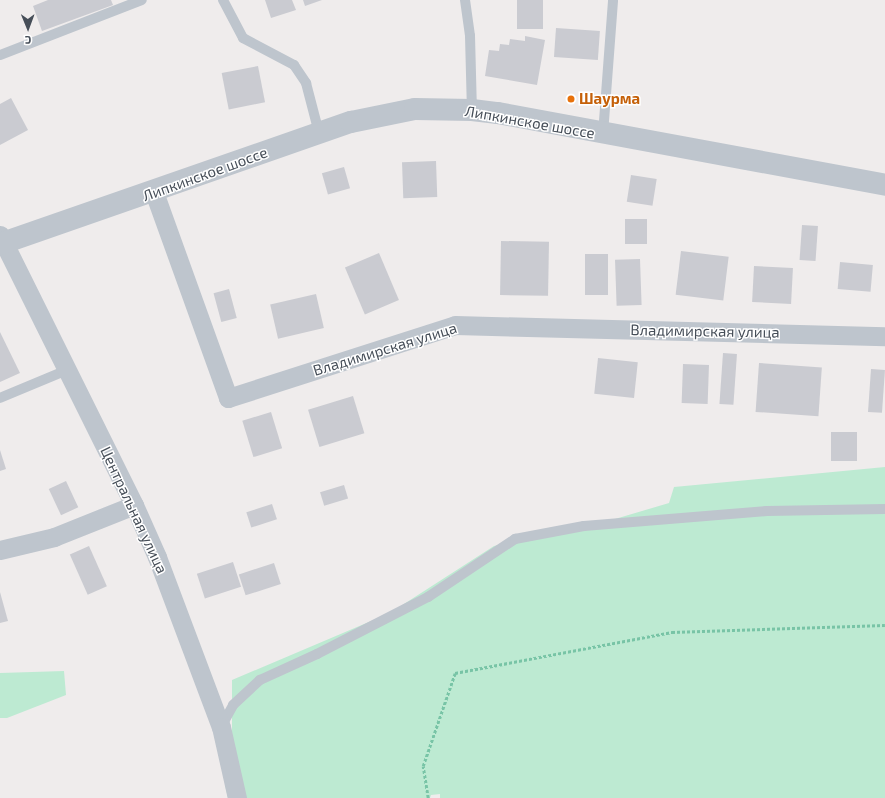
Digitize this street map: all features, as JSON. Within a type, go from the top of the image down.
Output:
[{"type":"street","name":"Липкинское шоссе","points":[[1,241],[154,192],[351,122],[415,110],[472,110],[885,185]]},
{"type":"street","name":"Владимирская улица","points":[[154,192],[228,398],[455,325],[885,336]]},
{"type":"street","name":"Центральная улица","points":[[1,241],[134,505],[157,557],[221,727],[237,798]]},
{"type":"street","points":[[0,550],[54,538],[134,505]]},
{"type":"lane","points":[[0,55],[142,0]]},
{"type":"lane","points":[[223,0],[243,38],[294,65],[306,83],[319,133]]},
{"type":"lane","points":[[465,0],[470,36],[472,110]]},
{"type":"lane","points":[[603,134],[612,0]]},
{"type":"lane","points":[[0,398],[67,370]]},
{"type":"lane","points":[[221,727],[233,705],[260,680],[317,654],[428,597],[515,539],[592,525],[767,511],[885,509]]},
{"type":"path","points":[[428,798],[423,766],[455,673],[672,632],[885,625]]},
{"type":"green space","points":[[885,467],[885,798],[440,798],[440,794],[431,795],[430,798],[228,798],[225,785],[232,729],[232,680],[390,613],[494,546],[615,519],[669,503],[674,487]]},
{"type":"green space","points":[[64,671],[66,695],[7,718],[0,718],[0,673]]},
{"type":"building","points":[[48,0],[111,0],[113,5],[42,31],[33,6]]},
{"type":"building","points":[[265,0],[292,0],[296,10],[271,18]]},
{"type":"building","points":[[303,0],[322,0],[305,6]]},
{"type":"building","points":[[517,0],[543,0],[543,29],[517,29]]},
{"type":"building","points":[[556,28],[600,31],[598,60],[554,57]]},
{"type":"building","points":[[525,36],[545,40],[537,85],[485,76],[489,50],[499,51],[500,44],[509,45],[510,39],[525,41]]},
{"type":"building","points":[[258,66],[265,102],[229,109],[222,73]]},
{"type":"building","points":[[11,98],[28,130],[0,145],[0,104]]},
{"type":"building","points":[[436,161],[437,197],[403,198],[402,162]]},
{"type":"building","points":[[344,167],[350,188],[328,194],[322,173]]},
{"type":"building","points":[[631,175],[657,179],[652,206],[627,202]]},
{"type":"building","points":[[625,219],[647,219],[647,244],[625,244]]},
{"type":"building","points":[[802,225],[818,226],[816,261],[800,260]]},
{"type":"building","points":[[501,241],[549,242],[548,296],[500,295]]},
{"type":"building","points":[[681,251],[729,257],[723,301],[676,295]]},
{"type":"building","points":[[379,253],[399,300],[365,314],[345,267]]},
{"type":"building","points":[[585,254],[608,254],[608,295],[585,295]]},
{"type":"building","points":[[640,259],[642,305],[617,306],[615,260]]},
{"type":"building","points":[[840,262],[873,265],[871,292],[838,289]]},
{"type":"building","points":[[754,266],[793,268],[791,304],[752,302]]},
{"type":"building","points":[[229,289],[237,318],[221,322],[214,293]]},
{"type":"building","points":[[316,294],[324,328],[278,339],[270,305]]},
{"type":"building","points":[[0,332],[20,373],[0,382]]},
{"type":"building","points":[[723,353],[737,354],[733,405],[719,404]]},
{"type":"building","points":[[598,358],[638,362],[634,398],[594,394]]},
{"type":"building","points":[[759,363],[822,367],[818,416],[756,412]]},
{"type":"building","points":[[683,364],[709,365],[708,404],[682,403]]},
{"type":"building","points":[[871,369],[885,370],[882,413],[868,412]]},
{"type":"building","points":[[353,396],[364,433],[319,447],[308,410]]},
{"type":"building","points":[[271,412],[282,448],[253,457],[242,421]]},
{"type":"building","points":[[831,432],[857,432],[857,461],[831,461]]},
{"type":"building","points":[[0,450],[6,469],[0,471]]},
{"type":"building","points":[[66,481],[78,507],[61,515],[49,489]]},
{"type":"building","points":[[344,485],[348,498],[324,506],[320,492]]},
{"type":"building","points":[[272,504],[277,519],[251,528],[246,512]]},
{"type":"building","points":[[89,546],[107,586],[88,595],[70,555]]},
{"type":"building","points":[[233,562],[241,587],[205,598],[197,574]]},
{"type":"building","points":[[274,563],[281,584],[246,595],[239,574]]},
{"type":"building","points":[[0,592],[8,621],[0,623]]},
{"type":"place","name":"Шаурма","points":[[571,99]]}]
